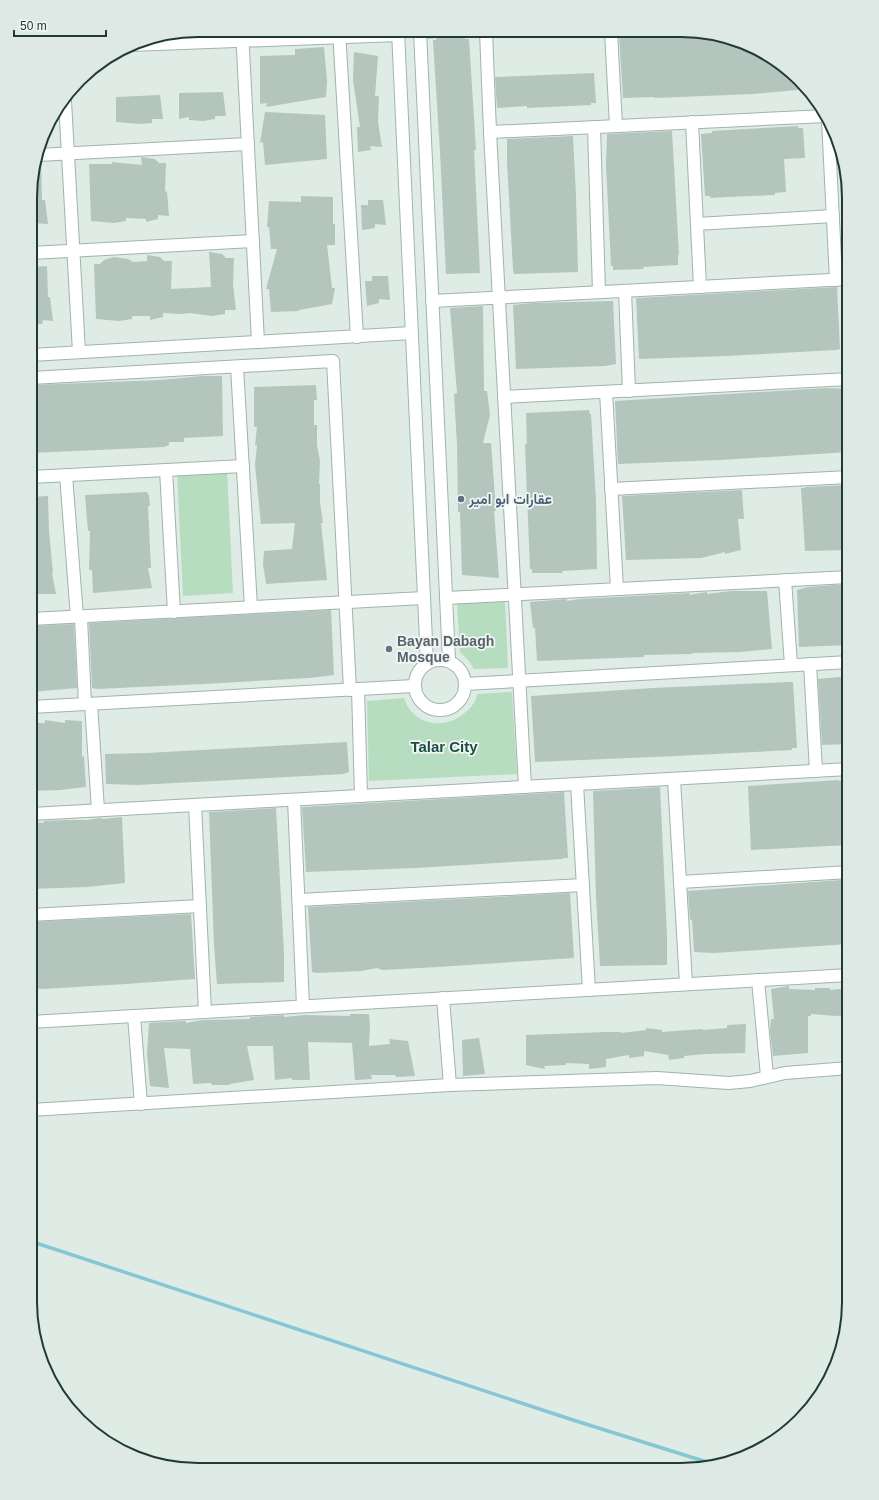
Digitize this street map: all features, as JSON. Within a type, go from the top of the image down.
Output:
[{"type":"street","points":[[153,43],[230,37]]},
{"type":"street","points":[[242,37],[258,342]]},
{"type":"street","points":[[339,37],[357,336]]},
{"type":"street","points":[[398,37],[427,663]]},
{"type":"street","points":[[420,37],[449,661]]},
{"type":"street","points":[[486,37],[525,787]]},
{"type":"street","points":[[611,37],[616,126]]},
{"type":"street","points":[[65,107],[79,352]]},
{"type":"street","points":[[490,132],[819,116]]},
{"type":"street","points":[[692,122],[700,287]]},
{"type":"street","points":[[594,127],[599,292]]},
{"type":"street","points":[[829,134],[836,280]]},
{"type":"street","points":[[42,155],[248,144]]},
{"type":"street","points":[[404,167],[426,167]]},
{"type":"street","points":[[697,224],[833,216]]},
{"type":"street","points":[[37,253],[253,241]]},
{"type":"street","points":[[432,301],[842,280]]},
{"type":"street","points":[[624,291],[629,391]]},
{"type":"street","points":[[37,355],[412,334]]},
{"type":"street","points":[[37,378],[332,361],[345,603],[354,689],[361,796]]},
{"type":"street","points":[[236,367],[251,607]]},
{"type":"street","points":[[504,397],[842,379]]},
{"type":"street","points":[[606,392],[617,589]]},
{"type":"street","points":[[37,477],[243,466]]},
{"type":"street","points":[[166,470],[174,612]]},
{"type":"street","points":[[66,475],[98,810]]},
{"type":"street","points":[[612,490],[842,477]]},
{"type":"street","points":[[446,598],[842,577]]},
{"type":"street","points":[[785,580],[791,665]]},
{"type":"street","points":[[37,619],[424,598]]},
{"type":"street","points":[[441,659],[449,661],[456,665],[462,672],[465,684],[463,695],[452,707],[444,710],[436,710],[421,702],[416,694],[414,686],[415,678],[419,670],[433,660],[441,659]]},
{"type":"street","points":[[465,684],[842,662]]},
{"type":"street","points":[[810,664],[816,771]]},
{"type":"street","points":[[37,708],[414,686]]},
{"type":"street","points":[[37,814],[842,770]]},
{"type":"street","points":[[674,779],[686,984]]},
{"type":"street","points":[[577,784],[589,990]]},
{"type":"street","points":[[294,800],[304,1006]]},
{"type":"street","points":[[195,805],[205,1012]]},
{"type":"street","points":[[680,882],[842,872]]},
{"type":"street","points":[[298,900],[583,885]]},
{"type":"street","points":[[37,916],[200,906]]},
{"type":"street","points":[[37,1022],[842,975]]},
{"type":"street","points":[[758,980],[767,1076]]},
{"type":"street","points":[[443,998],[450,1085]]},
{"type":"street","points":[[134,1016],[141,1104]]},
{"type":"street","points":[[37,1110],[450,1085],[658,1078],[728,1083],[750,1081],[785,1073],[842,1069]]},
{"type":"green space","points":[[227,470],[233,593],[183,596],[177,472]]},
{"type":"green space","points":[[505,601],[508,668],[474,669],[469,661],[460,652],[457,604]]},
{"type":"green space","points":[[512,692],[517,774],[369,781],[367,701],[404,698],[409,708],[415,715],[432,723],[441,723],[460,717],[473,705],[477,694]]},
{"type":"building","points":[[439,37],[465,37],[465,39],[469,39],[476,150],[474,150],[480,273],[446,274],[433,40]]},
{"type":"building","points":[[619,37],[692,37],[723,42],[743,49],[762,59],[779,70],[800,90],[753,94],[623,98]]},
{"type":"building","points":[[324,47],[327,81],[326,97],[266,107],[267,103],[260,104],[260,56],[295,55],[295,49]]},
{"type":"building","points":[[354,52],[378,56],[375,96],[379,96],[378,122],[382,147],[370,146],[371,150],[358,152],[357,127],[360,127],[353,80]]},
{"type":"building","points":[[594,73],[596,103],[591,103],[591,105],[497,108],[495,77]]},
{"type":"building","points":[[223,92],[226,116],[215,116],[215,119],[203,121],[189,120],[189,117],[179,119],[179,93]]},
{"type":"building","points":[[160,95],[163,119],[152,119],[152,123],[140,124],[116,122],[116,97]]},
{"type":"building","points":[[265,112],[325,115],[327,159],[265,165],[263,142],[260,143]]},
{"type":"building","points":[[798,126],[798,128],[803,128],[805,158],[784,159],[786,192],[775,193],[775,195],[710,198],[710,196],[705,196],[701,134],[712,133],[712,131]]},
{"type":"building","points":[[672,131],[679,255],[678,265],[643,267],[644,269],[613,270],[613,266],[611,266],[606,165],[607,134]]},
{"type":"building","points":[[573,136],[578,272],[514,274],[507,139]]},
{"type":"building","points":[[141,157],[155,159],[159,163],[166,163],[165,192],[167,191],[169,216],[158,215],[158,219],[146,222],[146,219],[126,218],[126,221],[114,223],[91,221],[89,164],[112,164],[112,162],[142,165]]},
{"type":"building","points":[[41,162],[42,200],[45,200],[48,224],[37,223],[37,187]]},
{"type":"building","points":[[301,196],[333,197],[335,245],[327,245],[332,288],[335,288],[332,304],[299,311],[271,312],[269,289],[266,289],[277,249],[271,249],[269,227],[267,227],[269,201],[301,202]]},
{"type":"building","points":[[368,200],[383,200],[386,225],[375,224],[375,228],[362,230],[361,205],[368,205]]},
{"type":"building","points":[[209,252],[222,254],[226,258],[234,258],[233,284],[236,310],[225,310],[225,314],[212,316],[190,313],[163,313],[163,317],[150,320],[150,316],[132,316],[132,319],[119,321],[96,319],[94,264],[100,264],[104,260],[114,257],[128,259],[133,262],[147,261],[147,255],[160,257],[164,261],[172,261],[171,289],[211,287]]},
{"type":"building","points":[[47,266],[48,297],[50,297],[53,321],[43,320],[42,324],[37,324],[37,267]]},
{"type":"building","points":[[372,276],[388,276],[390,300],[379,299],[379,303],[367,306],[365,281],[372,281]]},
{"type":"building","points":[[837,287],[840,349],[726,356],[639,359],[636,298]]},
{"type":"building","points":[[613,301],[616,364],[605,366],[516,369],[513,305],[532,303]]},
{"type":"building","points":[[483,306],[484,391],[487,391],[490,415],[483,443],[491,443],[499,578],[462,575],[460,512],[458,512],[457,445],[454,394],[457,393],[450,308]]},
{"type":"building","points":[[202,376],[222,376],[223,436],[184,438],[184,442],[169,442],[169,445],[164,447],[37,453],[37,385],[160,380]]},
{"type":"building","points":[[316,385],[317,400],[314,400],[314,425],[317,425],[317,445],[320,461],[320,502],[323,523],[321,523],[327,580],[266,584],[263,564],[264,551],[292,549],[295,523],[261,524],[255,465],[257,427],[254,427],[254,387]]},
{"type":"building","points":[[827,388],[842,389],[842,452],[720,460],[618,464],[615,401]]},
{"type":"building","points":[[589,410],[591,414],[596,501],[597,569],[562,571],[563,573],[532,573],[532,569],[530,569],[525,444],[527,444],[526,413]]},
{"type":"building","points":[[842,485],[842,550],[805,551],[801,488]]},
{"type":"building","points":[[742,490],[744,519],[738,519],[741,550],[701,558],[626,560],[622,496]]},
{"type":"building","points":[[147,492],[150,506],[148,506],[151,568],[148,568],[152,588],[93,593],[92,570],[89,570],[90,531],[88,531],[85,495]]},
{"type":"building","points":[[48,496],[52,573],[56,594],[37,594],[37,497]]},
{"type":"building","points":[[842,585],[842,645],[799,647],[797,590],[808,587]]},
{"type":"building","points":[[731,591],[767,591],[772,649],[740,652],[644,655],[644,657],[537,661],[535,628],[533,628],[530,602],[690,593],[689,595],[707,592],[707,594]]},
{"type":"building","points":[[331,610],[334,675],[309,678],[203,684],[92,688],[89,623]]},
{"type":"building","points":[[74,624],[77,688],[37,691],[37,626]]},
{"type":"building","points":[[842,677],[842,744],[822,745],[818,679]]},
{"type":"building","points":[[793,682],[797,748],[792,748],[792,750],[535,762],[531,696],[653,688]]},
{"type":"building","points":[[45,720],[65,723],[65,720],[82,721],[82,757],[84,756],[86,787],[37,791],[37,723],[45,723]]},
{"type":"building","points":[[347,742],[349,772],[344,774],[137,785],[106,784],[105,754]]},
{"type":"building","points":[[842,781],[842,845],[751,850],[748,786]]},
{"type":"building","points":[[660,787],[667,965],[600,966],[596,897],[593,791]]},
{"type":"building","points":[[564,792],[568,858],[416,868],[306,872],[302,807]]},
{"type":"building","points":[[276,808],[284,953],[284,982],[217,984],[209,812]]},
{"type":"building","points":[[122,817],[125,883],[87,887],[37,889],[37,822]]},
{"type":"building","points":[[842,880],[842,944],[714,953],[694,952],[688,891]]},
{"type":"building","points":[[570,893],[574,958],[382,970],[377,968],[361,971],[312,972],[308,907]]},
{"type":"building","points":[[191,914],[195,979],[37,989],[37,922]]},
{"type":"building","points":[[789,986],[789,989],[815,990],[815,988],[830,988],[830,990],[842,989],[842,1016],[811,1014],[811,1016],[808,1016],[808,1053],[773,1056],[770,1030],[771,1019],[774,1019],[771,989]]},
{"type":"building","points":[[350,1014],[369,1014],[369,1046],[390,1044],[389,1039],[408,1041],[415,1076],[396,1077],[395,1075],[371,1075],[372,1079],[355,1080],[352,1043],[308,1042],[310,1080],[292,1080],[292,1078],[275,1080],[273,1046],[247,1046],[254,1080],[230,1085],[212,1085],[211,1083],[193,1084],[190,1049],[164,1048],[169,1088],[150,1086],[147,1054],[149,1023],[186,1021],[186,1023],[203,1020],[250,1019],[250,1017],[284,1015],[284,1017],[305,1015],[350,1016]]},
{"type":"building","points":[[746,1024],[745,1053],[684,1056],[684,1058],[669,1060],[668,1055],[644,1051],[644,1056],[629,1058],[629,1055],[606,1059],[606,1067],[589,1069],[589,1064],[566,1063],[566,1065],[544,1066],[545,1069],[526,1065],[526,1035],[606,1032],[621,1033],[646,1030],[646,1028],[662,1030],[662,1032],[703,1030],[727,1028],[727,1025]]},
{"type":"building","points":[[479,1038],[485,1074],[463,1076],[462,1040]]},
{"type":"waterway","points":[[37,1243],[573,1420],[705,1461]]},
{"type":"place","name":"عقارات ابو امير","points":[[461,499]]},
{"type":"place","name":"Bayan Dabagh Mosque","points":[[389,649]]},
{"type":"district","name":"Talar City","points":[[444,746]]}]
